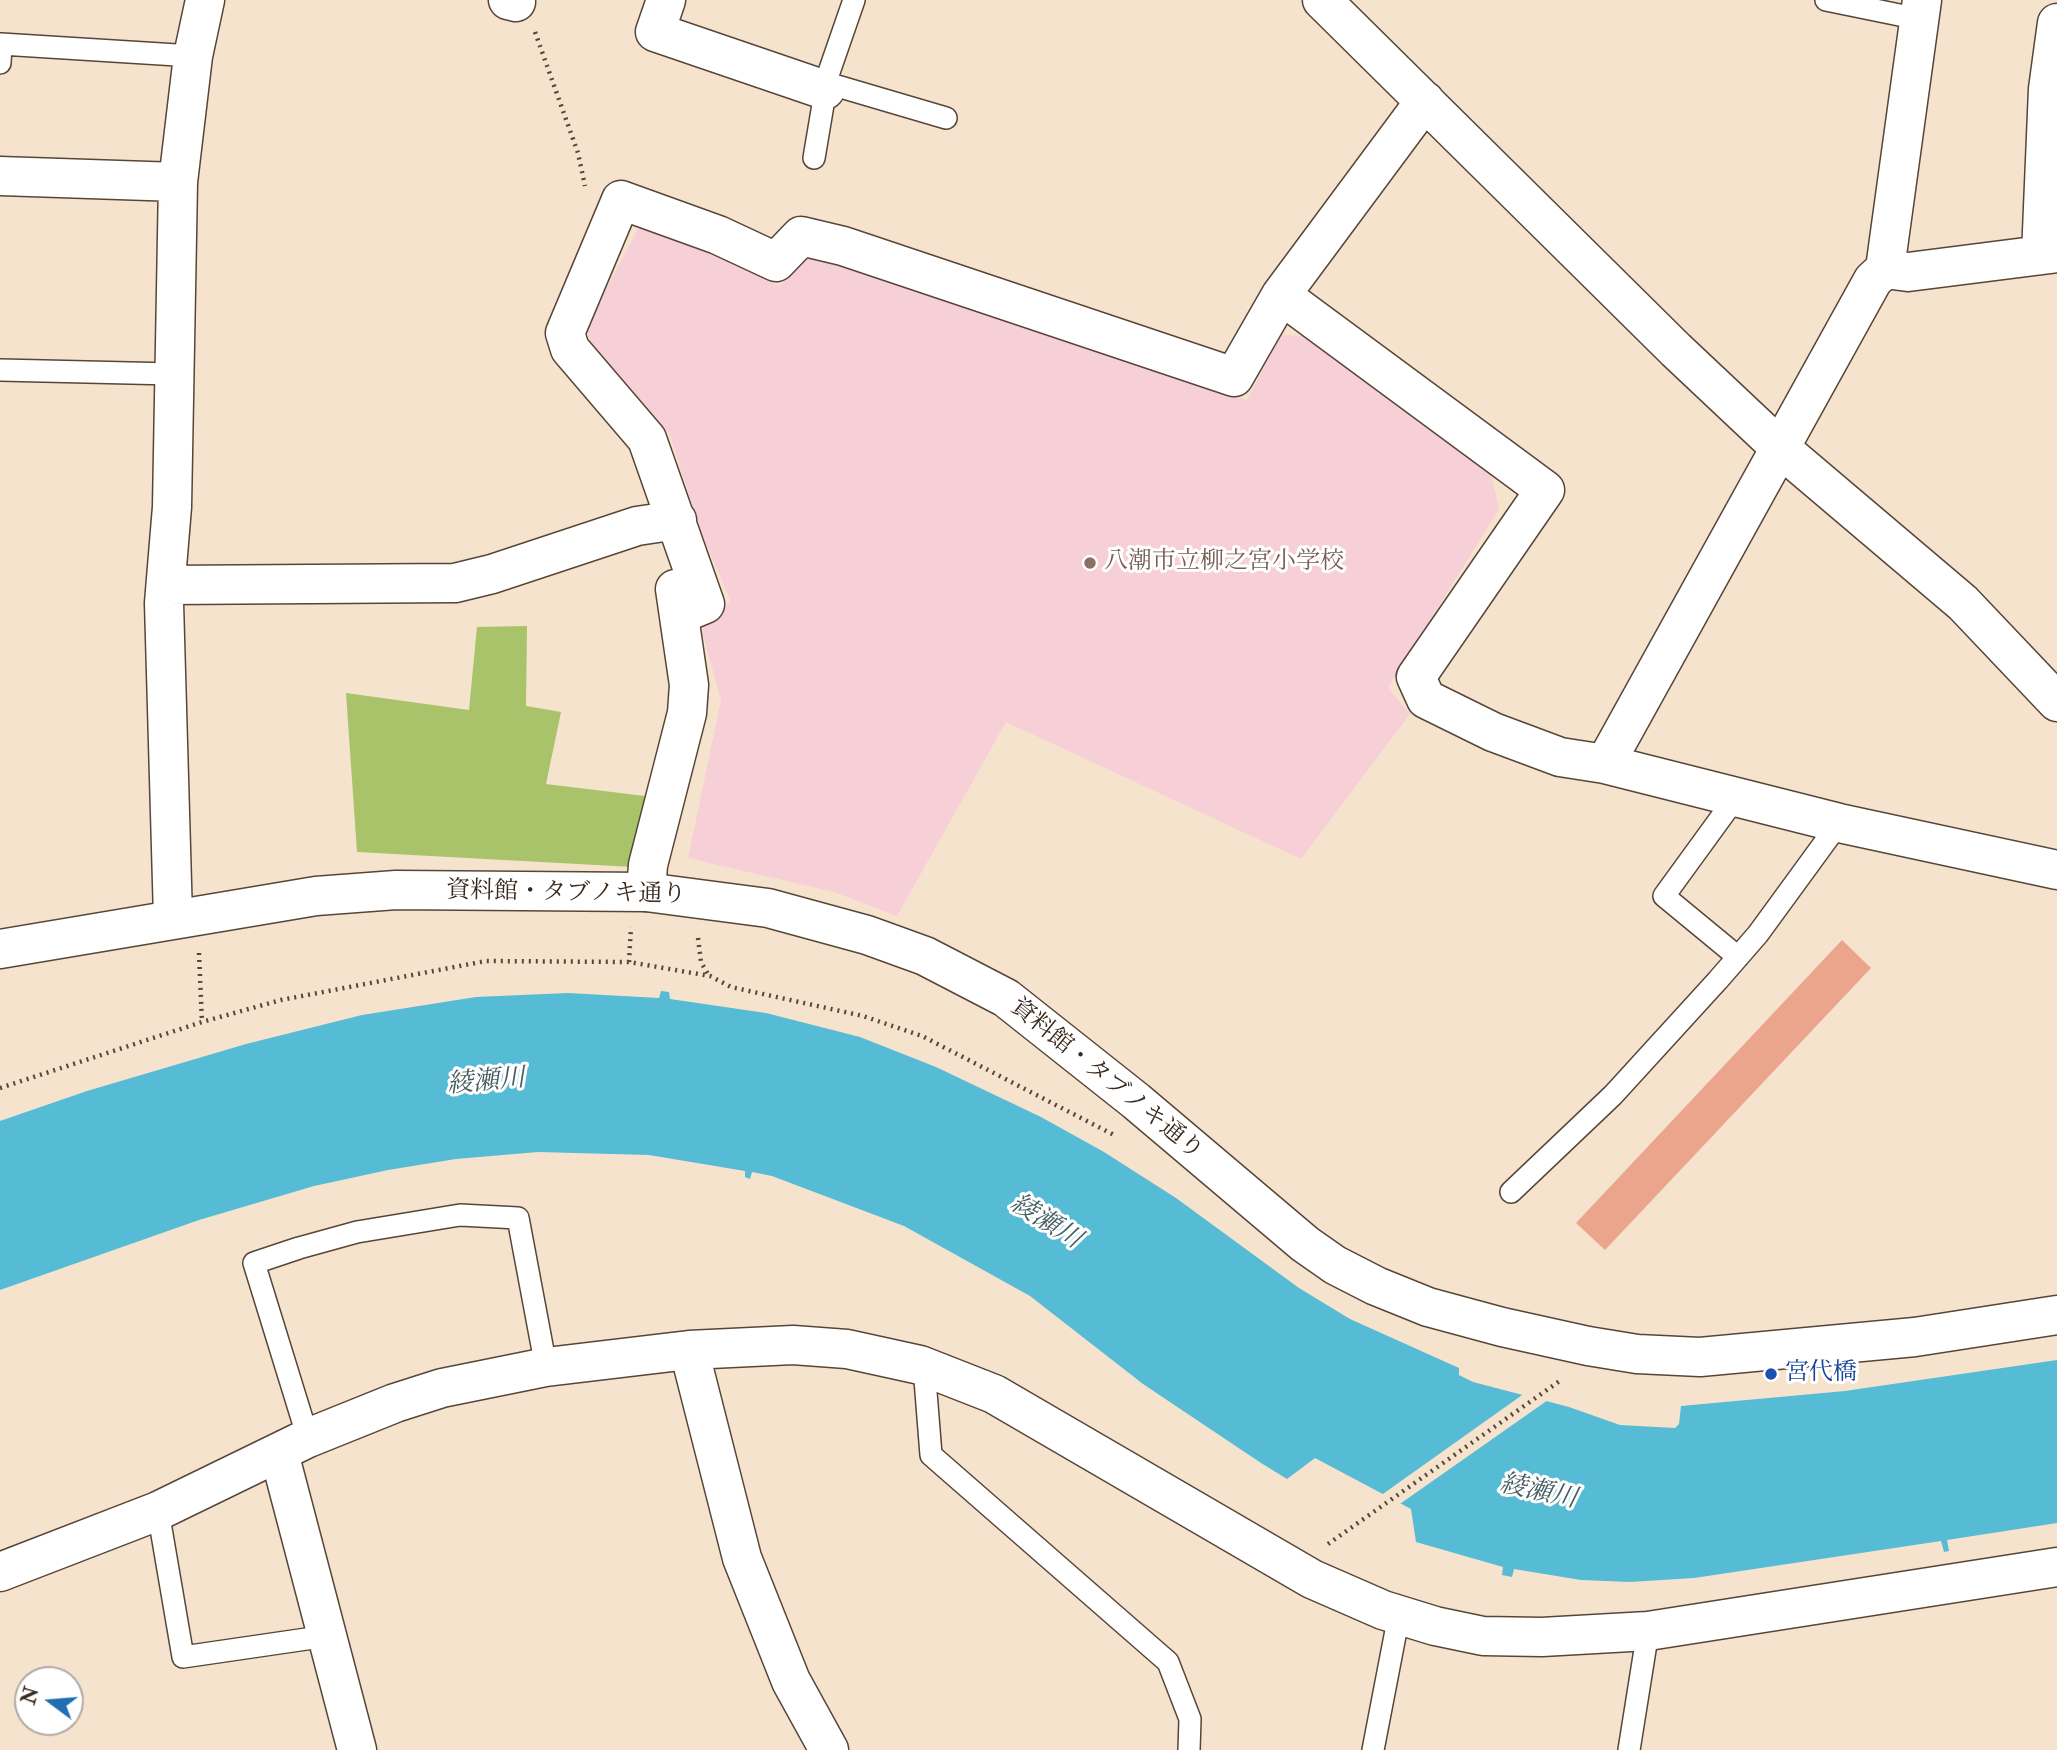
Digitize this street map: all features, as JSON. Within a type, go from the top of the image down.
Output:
[{"type":"street","points":[[185,916],[165,677],[167,584],[172,507],[178,181],[193,56],[205,0]]},
{"type":"street","points":[[666,0],[655,32],[826,86]]},
{"type":"street","points":[[1322,0],[1676,350],[1779,447],[1963,603],[2057,702]]},
{"type":"street","points":[[1605,764],[1873,280],[1885,269],[1920,10]]},
{"type":"street","points":[[1885,269],[1908,272],[2049,254],[2048,89],[2057,23]]},
{"type":"street","points":[[646,892],[648,864],[687,713],[689,685],[668,522],[647,439],[570,349],[565,333],[621,200],[718,235],[776,262],[801,236],[843,246],[1234,377],[1281,295],[1425,101]]},
{"type":"street","points":[[0,176],[178,181]]},
{"type":"street","points":[[1281,295],[1545,490],[1416,677],[1426,699],[1493,732],[1549,753],[1605,764],[1839,823],[2057,870]]},
{"type":"street","points":[[167,584],[455,583],[492,574],[638,526],[668,522]]},
{"type":"street","name":"資料館・タブノキ通り","points":[[0,949],[316,896],[396,890],[646,892],[768,908],[867,935],[925,956],[1006,998],[1108,1077],[1305,1244],[1366,1280],[1428,1307],[1588,1346],[1637,1354],[1700,1357],[1915,1337],[2057,1315]]},
{"type":"street","points":[[0,1572],[158,1511],[294,1446],[395,1403],[442,1388],[546,1367],[689,1350],[793,1345],[834,1348],[924,1367],[994,1394],[1312,1579],[1399,1615],[1483,1636],[1542,1637],[1647,1631],[2057,1567]]},
{"type":"street","points":[[689,1350],[742,1558],[791,1681],[830,1750]]},
{"type":"street","points":[[294,1446],[327,1636],[357,1750]]},
{"type":"lane","points":[[814,158],[826,86],[854,0]]},
{"type":"lane","points":[[1826,0],[1920,10]]},
{"type":"lane","points":[[0,63],[1,44],[193,56]]},
{"type":"lane","points":[[826,86],[946,118]]},
{"type":"lane","points":[[0,370],[173,374]]},
{"type":"lane","points":[[1736,797],[1664,896],[1738,957]]},
{"type":"lane","points":[[1511,1192],[1613,1095],[1738,957],[1758,934],[1839,823]]},
{"type":"lane","points":[[294,1446],[254,1263],[299,1248],[357,1232],[460,1214],[519,1218],[546,1367]]},
{"type":"lane","points":[[924,1367],[932,1455],[1168,1662],[1190,1719],[1189,1750]]},
{"type":"lane","points":[[158,1511],[183,1657],[327,1636]]},
{"type":"lane","points":[[1373,1750],[1399,1615]]},
{"type":"lane","points":[[1629,1750],[1647,1631]]},
{"type":"path","points":[[514,1],[518,10],[533,25],[578,153],[585,188],[621,200]]},
{"type":"path","points":[[185,916],[202,1022]]},
{"type":"path","points":[[699,928],[701,962],[710,976]]},
{"type":"path","points":[[0,1088],[202,1022],[281,1000],[486,961],[629,961],[710,976],[730,986],[863,1016],[922,1036],[1120,1138]]},
{"type":"path","points":[[1326,1545],[1565,1377]]},
{"type":"shaded area","name":"八潮市立柳之宮小学校","points":[[641,223],[780,286],[809,248],[1247,400],[1281,335],[1303,336],[1491,474],[1499,509],[1388,688],[1410,714],[1301,859],[1006,722],[897,916],[834,892],[688,858],[721,700],[699,621],[731,602],[698,524],[670,435],[594,354],[586,327]]},
{"type":"green space","points":[[527,626],[526,706],[561,712],[546,784],[653,797],[633,867],[357,852],[346,693],[469,710],[477,627]]},
{"type":"water","name":"綾瀬川","points":[[661,991],[669,992],[670,999],[766,1013],[860,1037],[936,1067],[1041,1117],[1104,1152],[1176,1198],[1299,1288],[1350,1319],[1459,1368],[1459,1375],[1473,1382],[1569,1407],[1620,1425],[1675,1428],[1679,1424],[1681,1406],[1845,1391],[2057,1360],[2057,1523],[1947,1540],[1949,1551],[1944,1552],[1941,1541],[1694,1578],[1630,1582],[1581,1580],[1514,1569],[1512,1577],[1502,1575],[1503,1567],[1416,1542],[1411,1509],[1315,1458],[1287,1479],[1143,1384],[1030,1296],[904,1226],[772,1176],[752,1172],[750,1179],[745,1177],[745,1171],[649,1155],[538,1152],[456,1159],[388,1170],[314,1186],[199,1220],[0,1290],[0,1121],[87,1091],[246,1044],[362,1015],[476,997],[568,993],[659,998]]},
{"type":"pier","points":[[1525,1393],[1548,1400],[1397,1506],[1380,1496]]},
{"type":"building","points":[[1842,940],[1871,968],[1605,1250],[1576,1223]]},
{"type":"place","name":"八潮市立柳之宮小学校","points":[[1090,563]]},
{"type":"place","name":"宮代橋","points":[[1771,1374]]}]
